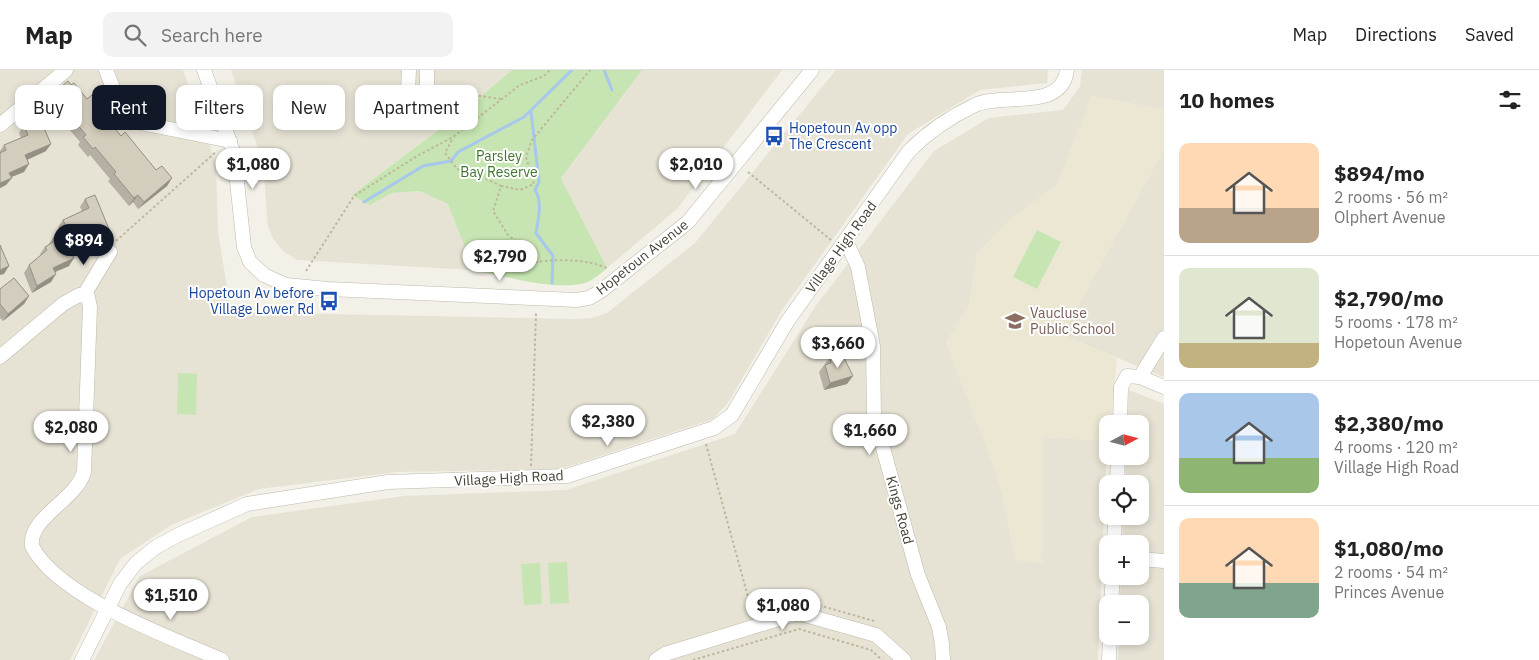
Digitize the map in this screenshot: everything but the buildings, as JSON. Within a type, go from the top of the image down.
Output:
[{"type":"street","points":[[0,125],[66,70]]},
{"type":"street","points":[[106,70],[124,116],[136,122],[224,145]]},
{"type":"street","name":"Hopetoun Avenue","points":[[204,70],[224,145],[236,165],[242,235],[246,256],[254,268],[275,282],[286,285],[328,289],[583,299],[605,289],[688,222],[812,70]]},
{"type":"street","points":[[408,85],[409,70]]},
{"type":"street","points":[[427,70],[427,85]]},
{"type":"street","name":"Village High Road","points":[[82,660],[107,608],[129,571],[156,547],[247,504],[388,482],[567,476],[714,428],[732,415],[787,322],[844,245],[909,151],[922,137],[982,102],[1035,97],[1053,93],[1064,83],[1067,70]]},
{"type":"street","name":"Kings Road","points":[[844,245],[858,266],[873,346],[874,415],[918,576],[939,628],[943,660]]},
{"type":"street","points":[[0,357],[63,304],[84,295],[110,252]]},
{"type":"street","points":[[84,295],[88,297],[90,307],[84,472],[79,484],[38,526],[31,539],[36,553],[83,595],[107,608],[222,660]]},
{"type":"street","points":[[1140,377],[1164,338]]},
{"type":"street","points":[[1121,415],[1123,380],[1130,375],[1164,387]]},
{"type":"street","points":[[1149,560],[1164,561]]},
{"type":"street","points":[[656,660],[665,654],[790,614],[805,615],[876,635],[904,660]]},
{"type":"street","points":[[1109,660],[1110,645]]},
{"type":"path","points":[[306,271],[354,196],[417,156],[453,138],[520,85],[544,76],[550,70]]},
{"type":"path","points":[[453,138],[444,153],[458,169],[476,174],[500,186],[520,190],[534,184],[526,157],[532,140],[590,70]]},
{"type":"path","points":[[478,96],[503,99]]},
{"type":"path","points":[[110,252],[112,244],[224,145]]},
{"type":"path","points":[[748,172],[844,245]]},
{"type":"path","points":[[500,186],[493,211],[508,236],[526,249],[536,262],[552,259],[557,262],[578,261],[604,266]]},
{"type":"path","points":[[530,478],[536,313]]},
{"type":"path","points":[[703,432],[756,625]]},
{"type":"path","points":[[693,660],[796,630],[871,650],[882,660]]},
{"type":"shaded area","points":[[0,70],[183,70],[188,85],[176,85],[176,130],[204,130],[216,164],[218,232],[231,312],[574,319],[592,318],[607,313],[695,243],[836,70],[1048,70],[1047,83],[980,90],[908,134],[782,310],[728,403],[713,419],[561,469],[397,472],[259,489],[171,525],[120,559],[70,660],[0,660]]},
{"type":"shaded area","points":[[231,70],[512,70],[478,98],[478,85],[355,85],[355,130],[438,130],[353,194],[370,205],[392,193],[420,191],[449,204],[474,270],[297,260],[283,251],[274,240],[268,227],[263,163],[252,130],[263,130],[263,85],[236,85]]},
{"type":"shaded area","points":[[642,70],[782,70],[677,209],[607,268],[561,178]]},
{"type":"shaded area","points":[[1082,70],[1164,70],[1164,110],[1092,96],[1057,185],[1012,218],[977,254],[969,307],[946,342],[998,477],[1016,560],[1042,562],[1043,437],[1099,440],[1099,465],[1106,465],[1106,475],[1099,475],[1099,525],[1104,525],[1103,535],[1099,535],[1099,585],[1101,585],[1101,595],[1099,595],[1098,660],[94,660],[140,576],[252,517],[404,496],[566,490],[735,434],[815,307],[934,151],[989,118],[1063,110],[1080,87]]},
{"type":"shaded area","name":"Vaucluse Public School","points":[[1092,96],[1164,110],[1164,149],[1062,335],[1117,358],[1112,415],[1099,415],[1099,440],[1043,437],[1042,563],[1016,560],[998,477],[946,342],[969,307],[977,254],[1012,218],[1057,185]]},
{"type":"shaded area","points":[[1164,149],[1164,377],[1062,335]]},
{"type":"shaded area","points":[[1129,390],[1164,404],[1164,660],[1118,660],[1119,645],[1149,645],[1149,595],[1120,595],[1121,585],[1149,585],[1149,535],[1123,535],[1123,525],[1149,525],[1149,475],[1125,475],[1126,465],[1149,465],[1149,415],[1128,415]]},
{"type":"green space","name":"Parsley Bay Reserve","points":[[512,70],[642,70],[561,178],[607,268],[594,279],[573,285],[544,284],[474,270],[448,204],[420,191],[392,193],[370,205],[352,195],[438,130],[478,130],[478,98]]},
{"type":"green space","points":[[1037,230],[1061,242],[1037,289],[1013,277]]},
{"type":"green space","points":[[178,373],[197,374],[196,415],[177,414]]},
{"type":"green space","points":[[567,562],[569,603],[550,604],[548,563]]},
{"type":"green space","points":[[540,563],[542,604],[524,605],[521,564]]},
{"type":"waterway","points":[[364,202],[423,166],[451,161],[458,152],[524,117],[572,70]]},
{"type":"waterway","points":[[604,70],[612,90]]},
{"type":"waterway","points":[[531,111],[539,182],[535,190],[539,200],[539,217],[536,233],[553,256],[552,283]]},
{"type":"place","name":"Hopetoun Av opp The Crescent","points":[[774,136]]},
{"type":"place","name":"Hopetoun Av before Village Lower Rd","points":[[329,301]]},
{"type":"place","name":"Vaucluse Public School","points":[[1015,321]]}]
